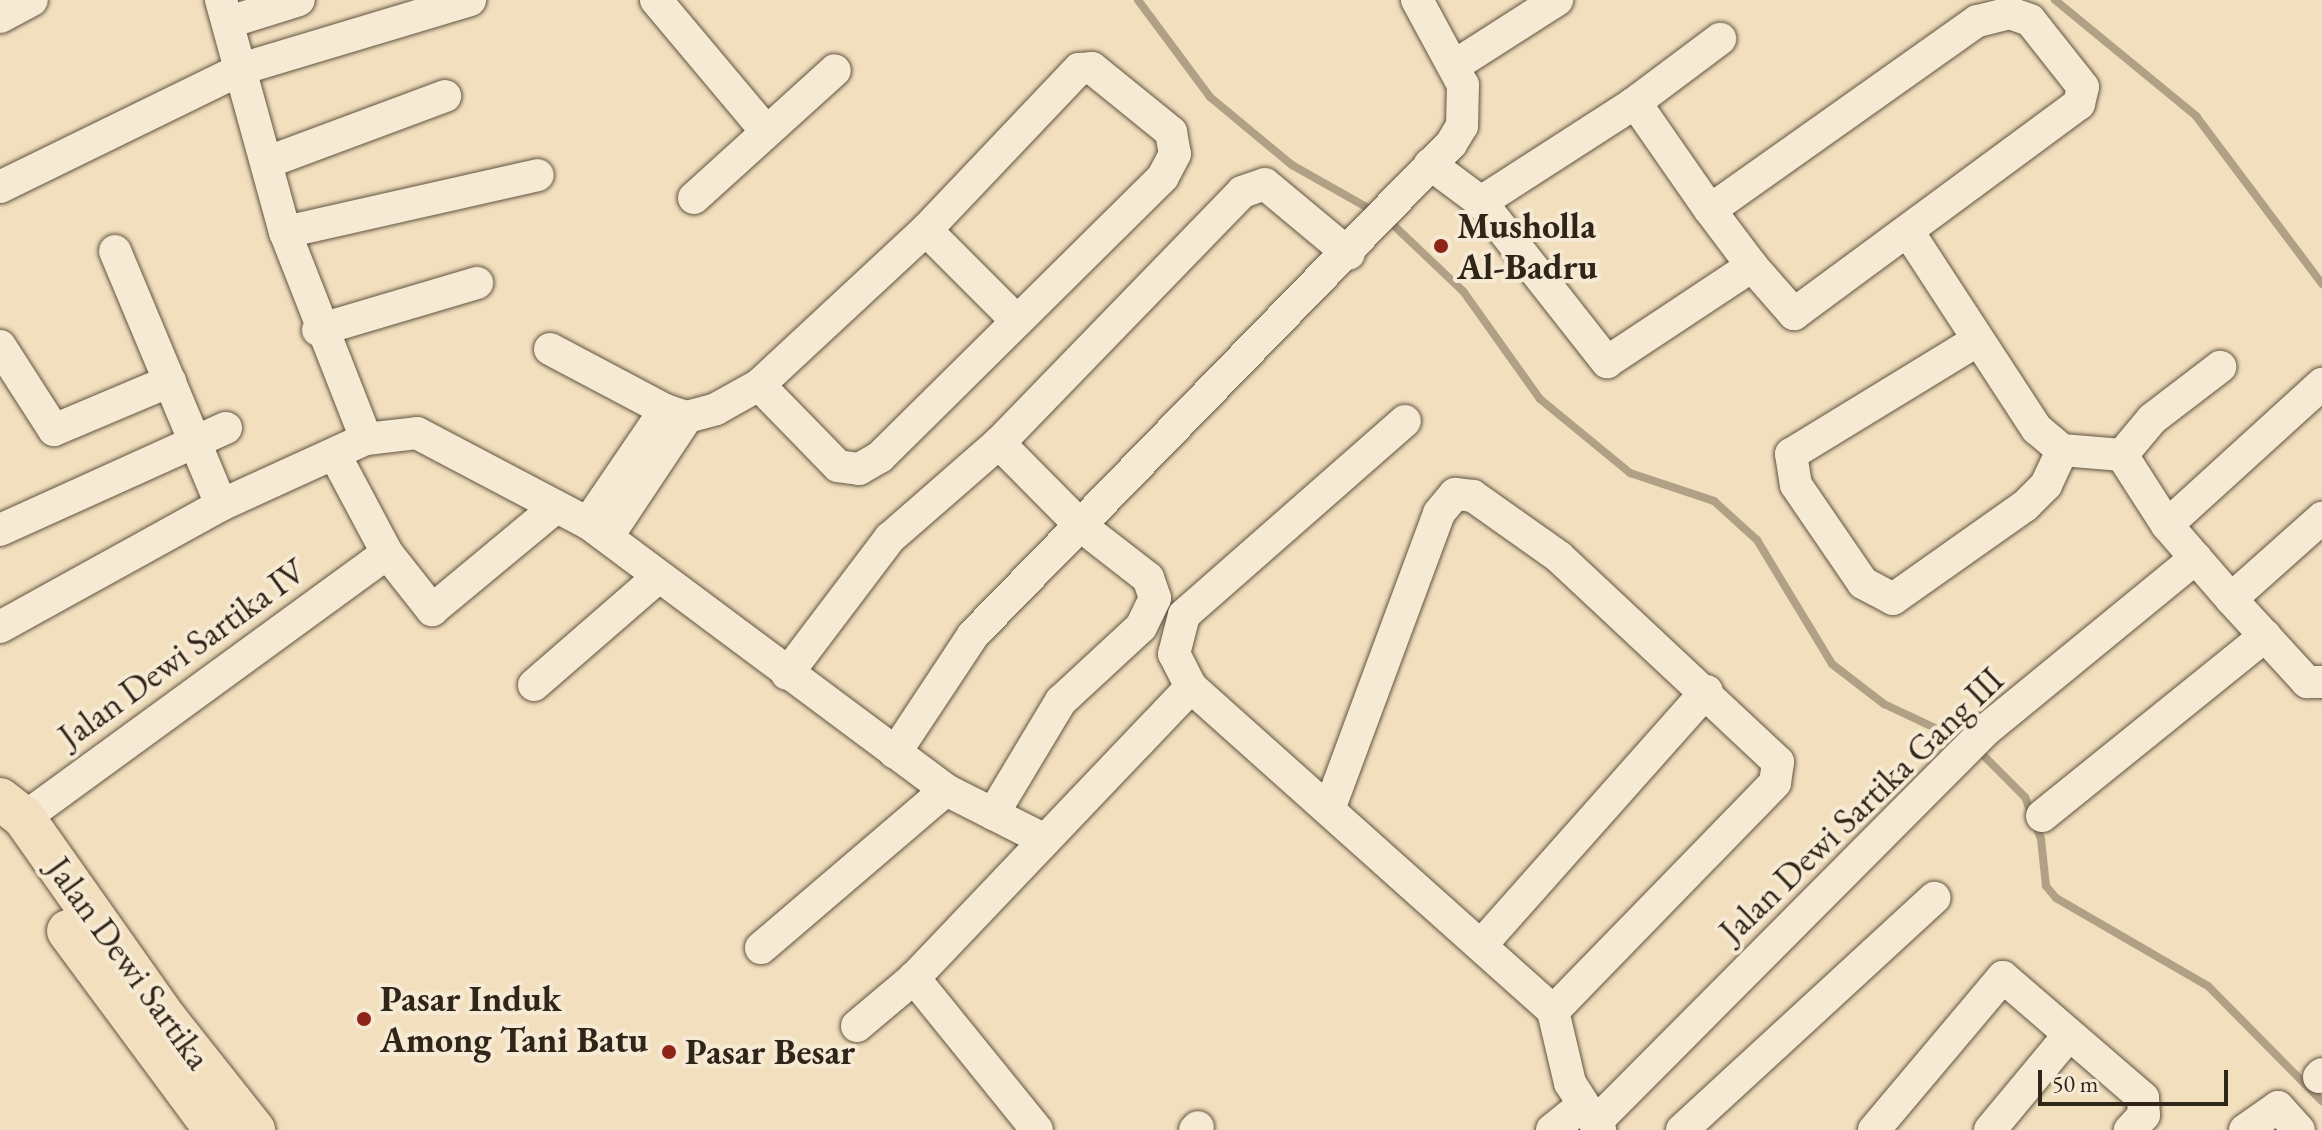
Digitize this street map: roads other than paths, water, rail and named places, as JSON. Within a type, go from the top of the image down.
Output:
[{"type":"main road","name":"Jalan Dewi Sartika","points":[[8,814],[154,1029],[215,1130]]},
{"type":"main road","name":"Jalan Dewi Sartika","points":[[154,1029],[254,1130]]},
{"type":"street","points":[[0,17],[32,0]]},
{"type":"street","points":[[299,0],[225,11],[244,68],[285,232],[318,330],[366,439]]},
{"type":"street","points":[[0,187],[244,68],[470,0]]},
{"type":"street","points":[[656,0],[766,131]]},
{"type":"street","points":[[895,753],[973,635],[1386,216],[1462,126],[1457,64],[1417,0]]},
{"type":"street","points":[[1457,64],[1557,0]]},
{"type":"street","points":[[1633,104],[1710,210],[1752,266],[1794,314],[1909,233],[2083,100],[2083,87],[2021,14],[1953,32],[1710,210]]},
{"type":"street","points":[[1481,202],[1633,104],[1720,39]]},
{"type":"street","points":[[598,530],[676,414],[759,385],[926,230],[1079,69],[1092,68],[1171,132],[1175,154],[1163,177],[880,457],[859,469],[838,466],[759,385]]},
{"type":"street","points":[[694,198],[835,70]]},
{"type":"street","points":[[268,162],[445,96]]},
{"type":"street","points":[[1430,164],[1481,202],[1607,362],[1752,266]]},
{"type":"street","points":[[285,232],[538,175]]},
{"type":"street","points":[[787,674],[869,560],[999,443],[1242,192],[1265,184],[1349,254]]},
{"type":"street","points":[[926,230],[1016,320]]},
{"type":"street","points":[[1909,233],[2037,429],[2062,450],[2122,455]]},
{"type":"street","points":[[115,251],[221,505]]},
{"type":"street","points":[[318,330],[477,283]]},
{"type":"street","points":[[1978,340],[1791,454],[1796,485],[1863,583],[1893,599],[2025,506],[2046,485],[2062,450]]},
{"type":"street","points":[[0,346],[54,430],[170,381]]},
{"type":"street","points":[[550,349],[676,414]]},
{"type":"street","points":[[2122,455],[2152,419],[2220,367]]},
{"type":"street","points":[[2167,525],[2322,384]]},
{"type":"street","points":[[1405,421],[1184,615],[1174,654],[1191,687],[1331,804],[1553,1011],[1570,1083],[1593,1119]]},
{"type":"street","points":[[0,530],[226,428]]},
{"type":"street","points":[[0,627],[221,505],[366,439],[417,433],[598,530],[657,578],[946,790],[1043,839]]},
{"type":"street","points":[[993,814],[1061,701],[1151,616],[1148,578],[1081,526],[999,443]]},
{"type":"street","points":[[335,455],[387,553],[436,611],[556,507]]},
{"type":"street","points":[[2122,455],[2167,525],[2231,599],[2307,682],[2322,682]]},
{"type":"street","points":[[1331,804],[1418,559],[1455,494],[1473,496],[1559,557],[1707,691],[1778,762],[1775,783],[1553,1011]]},
{"type":"street","points":[[2231,599],[2322,518]]},
{"type":"street","name":"Jalan Dewi Sartika IV","points":[[8,814],[387,553]]},
{"type":"street","name":"Jalan Dewi Sartika Gang III","points":[[1552,1130],[1593,1119],[1983,733],[2196,558]]},
{"type":"street","points":[[534,685],[657,578]]},
{"type":"street","points":[[2042,816],[2265,636]]},
{"type":"street","points":[[857,1026],[914,978],[1043,839],[1095,795],[1191,687]]},
{"type":"street","points":[[1483,943],[1707,691]]},
{"type":"street","points":[[761,948],[946,790]]},
{"type":"street","points":[[1682,1130],[1934,898]]},
{"type":"street","points":[[914,978],[1037,1130]]},
{"type":"street","points":[[1874,1130],[1997,979],[2008,978],[2068,1036],[2138,1118]]},
{"type":"street","points":[[1990,1130],[2068,1036]]},
{"type":"street","points":[[2245,1130],[2289,1118]]},
{"type":"waterway","points":[[1138,0],[1210,97],[1292,165],[1375,212]]},
{"type":"waterway","points":[[2055,0],[2196,116],[2322,284]]},
{"type":"waterway","points":[[1387,219],[1463,291],[1540,399],[1630,473],[1714,501],[1757,540],[1832,664],[1884,704],[1965,742]]},
{"type":"waterway","points":[[1977,749],[2025,797],[2041,839],[2046,886],[2056,898],[2208,986],[2322,1101]]},
{"type":"place","name":"Musholla Al-Badru","points":[[1441,246]]},
{"type":"place","name":"Pasar Induk Among Tani Batu","points":[[364,1019]]},
{"type":"place","name":"Pasar Besar","points":[[669,1052]]}]
